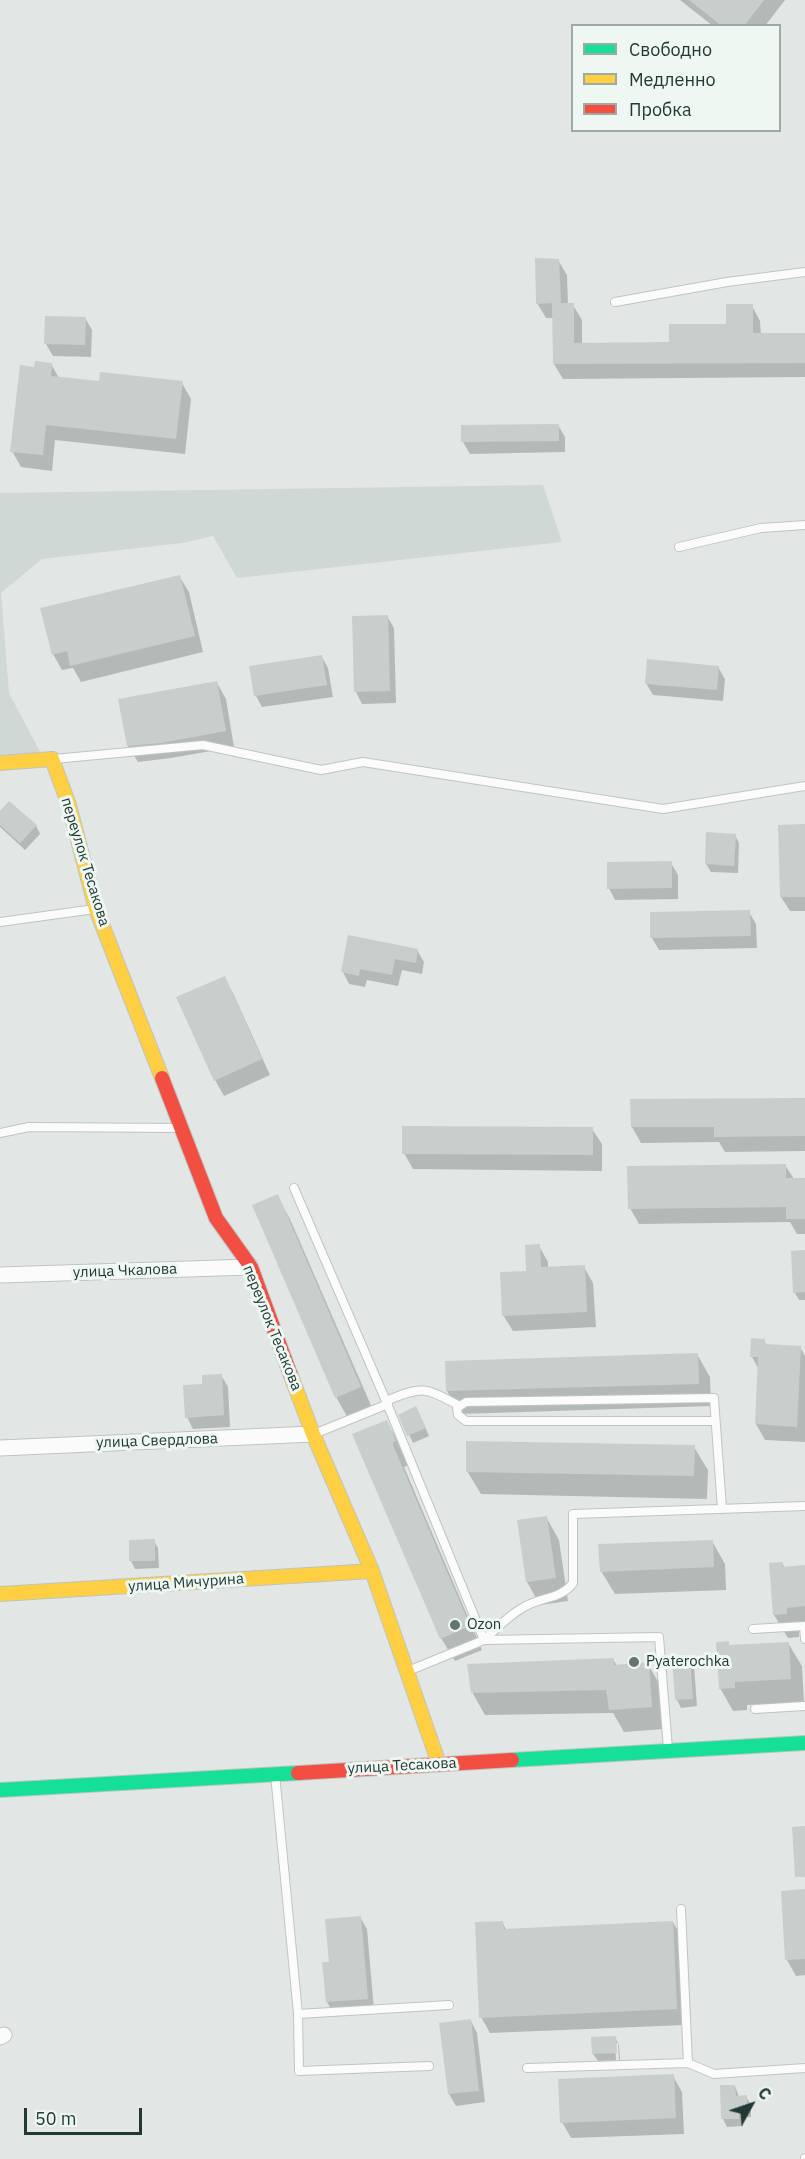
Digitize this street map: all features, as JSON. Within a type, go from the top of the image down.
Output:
[{"type":"street","points":[[0,764],[52,759]]},
{"type":"street","name":"переулок Тесакова","points":[[52,759],[69,805],[96,909],[216,1218],[250,1267],[313,1434],[372,1571],[439,1764]]},
{"type":"street","name":"улица Чкалова","points":[[0,1275],[250,1267]]},
{"type":"street","name":"улица Свердлова","points":[[0,1448],[313,1434]]},
{"type":"street","name":"улица Мичурина","points":[[0,1594],[372,1571]]},
{"type":"street","name":"улица Тесакова","points":[[0,1790],[805,1743]]},
{"type":"lane","points":[[615,302],[727,282],[805,272]]},
{"type":"lane","points":[[679,547],[760,528],[805,525]]},
{"type":"lane","points":[[52,759],[203,745],[321,770],[363,762],[663,809],[805,786]]},
{"type":"lane","points":[[0,922],[96,909]]},
{"type":"lane","points":[[0,1133],[29,1127],[181,1128]]},
{"type":"lane","points":[[294,1188],[387,1402],[484,1640]]},
{"type":"lane","points":[[313,1434],[408,1392],[426,1389],[460,1406]]},
{"type":"lane","points":[[715,1421],[466,1421],[458,1415],[457,1408],[466,1402],[714,1398],[722,1509]]},
{"type":"lane","points":[[407,1672],[484,1640],[527,1605],[567,1591],[573,1583],[573,1515],[805,1506]]},
{"type":"lane","points":[[753,1629],[804,1626],[805,1639]]},
{"type":"lane","points":[[484,1640],[659,1637],[668,1751]]},
{"type":"lane","points":[[755,1709],[805,1706]]},
{"type":"lane","points":[[275,1774],[298,2014],[299,2072],[429,2066]]},
{"type":"lane","points":[[681,1909],[688,2063]]},
{"type":"lane","points":[[298,2014],[449,2005]]},
{"type":"lane","points":[[526,2068],[688,2063],[714,2074],[805,2068]]},
{"type":"shaded area","points":[[543,485],[562,542],[237,578],[213,536],[182,543],[42,559],[1,593],[9,693],[44,759],[0,763],[0,493]]},
{"type":"building","points":[[689,0],[764,0],[746,24],[719,24]]},
{"type":"building","points":[[535,258],[559,259],[561,303],[574,303],[574,343],[669,342],[669,324],[726,324],[726,304],[753,304],[753,333],[805,333],[805,363],[553,364],[552,303],[536,304]]},
{"type":"building","points":[[45,316],[86,317],[85,345],[44,344]]},
{"type":"building","points":[[35,361],[52,363],[51,376],[99,381],[100,372],[183,381],[176,439],[46,425],[43,455],[10,452],[20,365],[34,367]]},
{"type":"building","points":[[559,424],[559,441],[461,442],[461,425]]},
{"type":"building","points":[[180,575],[195,636],[70,666],[67,651],[52,655],[40,608]]},
{"type":"building","points":[[388,615],[390,691],[354,692],[352,616]]},
{"type":"building","points":[[322,655],[327,685],[254,696],[249,666]]},
{"type":"building","points":[[647,659],[719,666],[717,690],[645,684]]},
{"type":"building","points":[[217,681],[226,731],[161,743],[127,746],[118,699]]},
{"type":"building","points":[[9,801],[37,825],[20,843],[0,825],[0,811]]},
{"type":"building","points":[[805,824],[805,897],[780,897],[778,825]]},
{"type":"building","points":[[706,832],[736,834],[734,866],[705,864]]},
{"type":"building","points":[[672,861],[672,888],[607,889],[607,862]]},
{"type":"building","points":[[750,910],[751,936],[650,938],[650,912]]},
{"type":"building","points":[[348,935],[418,949],[416,963],[395,959],[392,975],[360,969],[359,976],[341,972]]},
{"type":"building","points":[[225,976],[262,1059],[214,1081],[176,997]]},
{"type":"building","points":[[805,1098],[805,1136],[714,1137],[714,1127],[631,1127],[630,1099]]},
{"type":"building","points":[[402,1126],[593,1127],[593,1155],[402,1154]]},
{"type":"building","points":[[786,1164],[786,1178],[805,1178],[805,1219],[786,1219],[786,1207],[628,1209],[627,1166]]},
{"type":"building","points":[[278,1194],[361,1387],[335,1398],[252,1205]]},
{"type":"building","points":[[540,1244],[541,1267],[585,1265],[587,1312],[502,1316],[500,1272],[526,1271],[525,1245]]},
{"type":"building","points":[[805,1250],[805,1292],[793,1293],[791,1251]]},
{"type":"building","points":[[751,1338],[765,1339],[765,1344],[801,1346],[797,1427],[755,1424],[758,1357],[750,1357]]},
{"type":"building","points":[[698,1353],[699,1384],[446,1391],[445,1361]]},
{"type":"building","points":[[222,1374],[224,1415],[185,1418],[183,1385],[202,1384],[202,1375]]},
{"type":"building","points":[[416,1406],[426,1428],[407,1436],[398,1415]]},
{"type":"building","points":[[387,1420],[396,1441],[392,1443],[470,1626],[440,1639],[352,1434]]},
{"type":"building","points":[[466,1441],[695,1445],[694,1476],[466,1472]]},
{"type":"building","points":[[547,1516],[556,1578],[526,1582],[517,1520]]},
{"type":"building","points":[[155,1539],[155,1561],[129,1561],[129,1540]]},
{"type":"building","points":[[713,1540],[714,1567],[600,1572],[598,1544]]},
{"type":"building","points":[[783,1562],[783,1567],[805,1565],[805,1606],[787,1608],[787,1614],[773,1615],[769,1563]]},
{"type":"building","points":[[729,1641],[729,1645],[789,1642],[791,1679],[735,1682],[735,1688],[719,1689],[716,1642]]},
{"type":"building","points":[[690,1657],[693,1699],[675,1700],[672,1658]]},
{"type":"building","points":[[614,1658],[614,1665],[649,1662],[652,1707],[609,1710],[606,1690],[471,1693],[467,1664]]},
{"type":"building","points":[[805,1826],[805,1877],[795,1877],[792,1827]]},
{"type":"building","points":[[805,1889],[805,1959],[785,1960],[781,1891]]},
{"type":"building","points":[[361,1916],[368,1999],[326,2002],[322,1962],[329,1962],[325,1919]]},
{"type":"building","points":[[503,1921],[504,1929],[673,1921],[677,2009],[479,2018],[475,1922]]},
{"type":"building","points":[[471,2019],[479,2091],[448,2094],[439,2023]]},
{"type":"building","points":[[616,2036],[617,2053],[592,2054],[591,2037]]},
{"type":"building","points":[[674,2074],[676,2118],[560,2123],[558,2079]]},
{"type":"building","points":[[720,2085],[735,2085],[736,2096],[747,2095],[747,2109],[739,2110],[739,2119],[721,2119]]},
{"type":"traffic: fast","points":[[512,1760],[805,1743]]},
{"type":"traffic: fast","points":[[0,1790],[298,1773]]},
{"type":"traffic: slow","points":[[0,763],[52,759],[69,805],[96,909],[162,1078]]},
{"type":"traffic: slow","points":[[291,1376],[313,1434],[372,1571],[439,1764]]},
{"type":"traffic: slow","points":[[0,1594],[372,1571]]},
{"type":"traffic: jam","points":[[162,1078],[216,1218],[251,1267],[291,1376]]},
{"type":"traffic: jam","points":[[298,1773],[512,1760]]},
{"type":"place","name":"Ozon","points":[[455,1625]]},
{"type":"place","name":"Pyaterochka","points":[[634,1662]]}]
